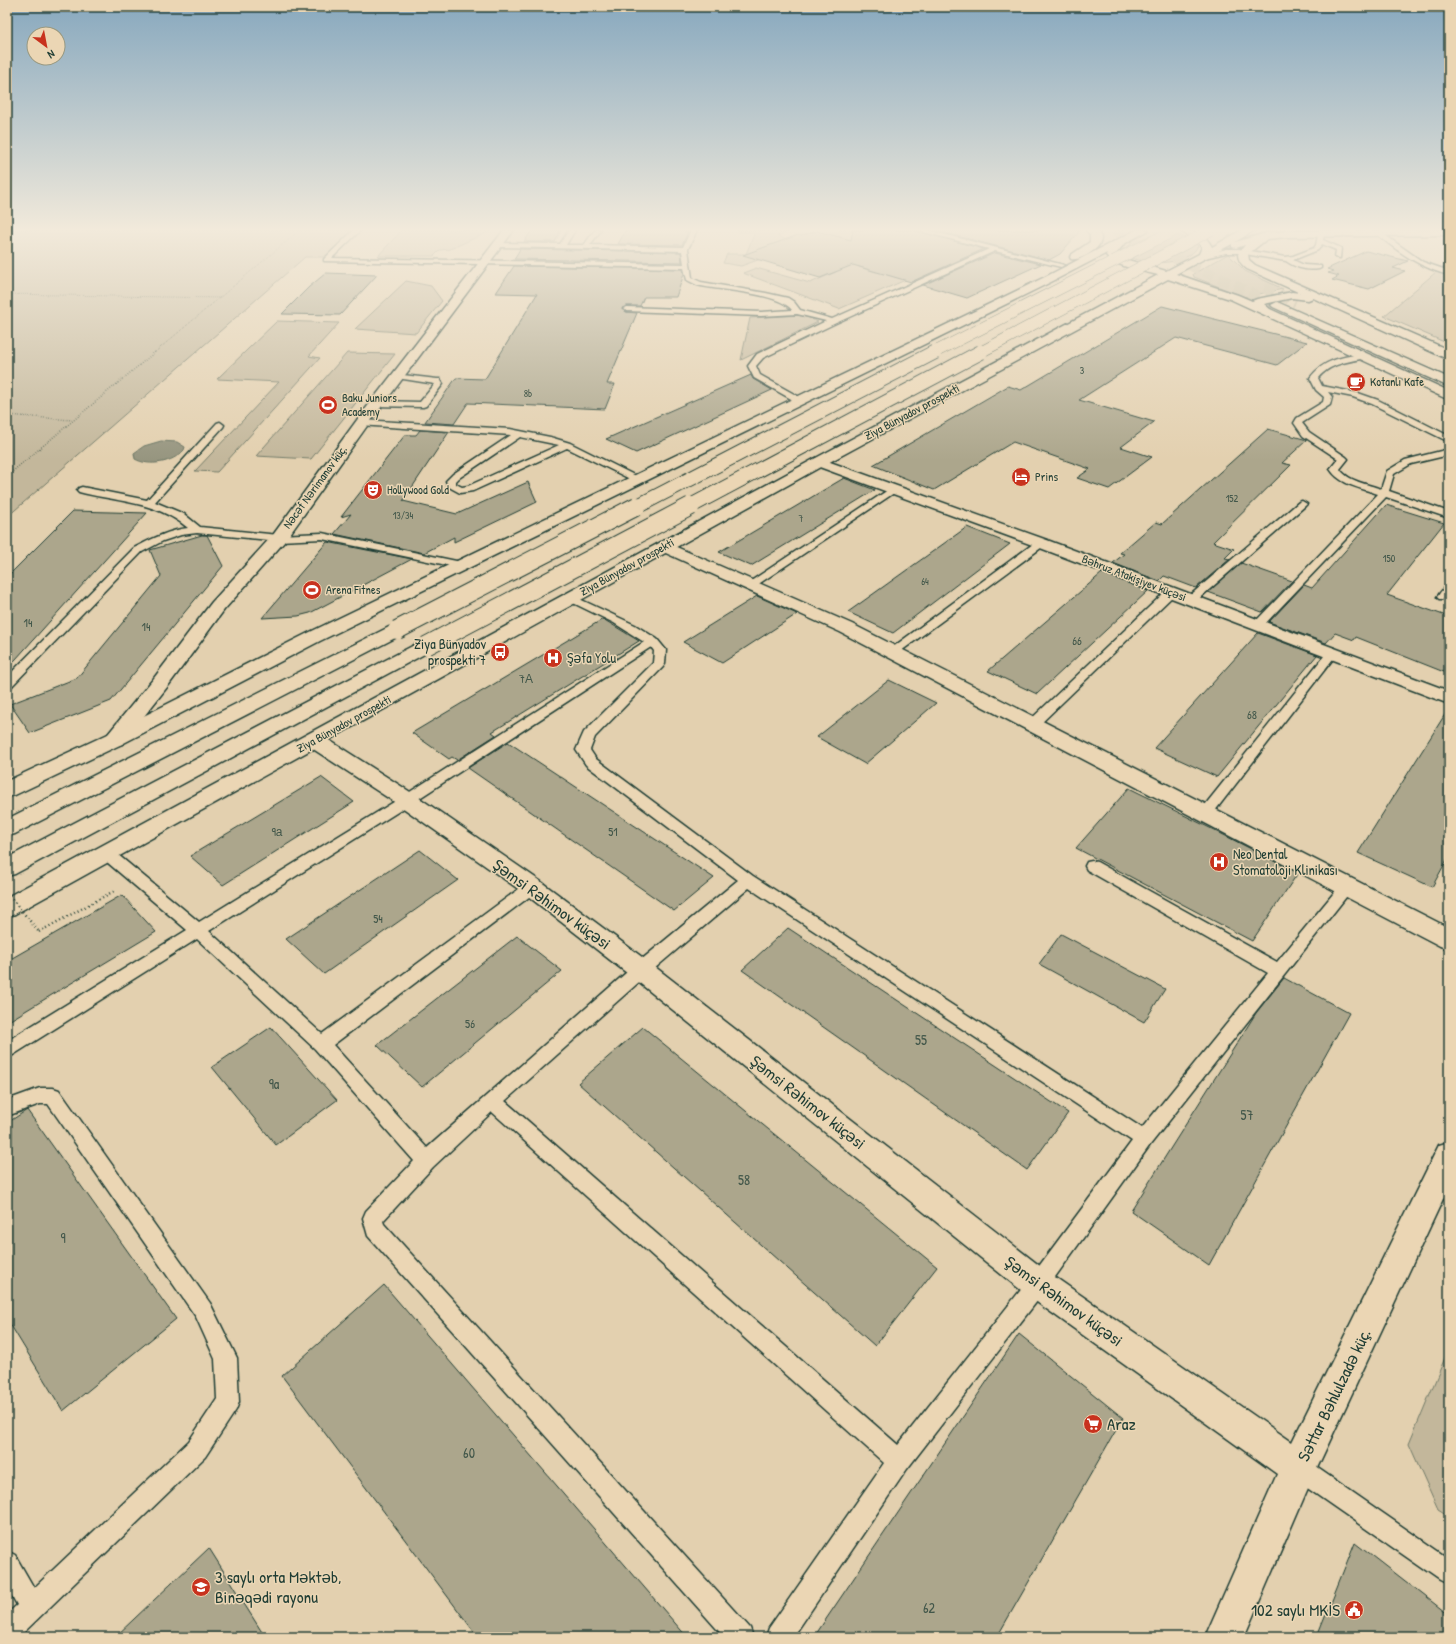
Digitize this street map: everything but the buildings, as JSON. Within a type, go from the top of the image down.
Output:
[{"type":"main road","name":"Nəcəf Nərimanov küç.","points":[[115,739],[161,682],[218,606],[279,538],[362,423],[449,307]]},
{"type":"main road","points":[[7,790],[115,739],[314,637],[992,307]]},
{"type":"main road","points":[[7,828],[397,630],[1022,307]]},
{"type":"main road","name":"Ziya Bünyadov prospekti","points":[[7,868],[1071,307]]},
{"type":"main road","name":"Ziya Bünyadov prospekti","points":[[7,908],[665,546],[1109,307]]},
{"type":"main road","points":[[1260,307],[1276,311],[1362,356],[1449,396]]},
{"type":"main road","points":[[1264,307],[1449,383]]},
{"type":"main road","points":[[1307,307],[1449,370]]},
{"type":"main road","points":[[1338,307],[1449,355]]},
{"type":"main road","name":"Bəhruz Atakişiyev küçəsi","points":[[819,462],[1041,543],[1449,698]]},
{"type":"main road","points":[[665,546],[846,628],[1449,939]]},
{"type":"main road","name":"Şəmsi Rəhimov küçəsi","points":[[314,740],[407,800],[532,887],[642,970],[1038,1284],[1298,1468]]},
{"type":"main road","name":"Səttar Bəhlulzadə küç.","points":[[1224,1637],[1298,1468],[1449,1155]]},
{"type":"lane","points":[[793,307],[797,312]]},
{"type":"lane","points":[[800,401],[757,376],[752,366],[760,356],[865,307]]},
{"type":"lane","points":[[627,309],[761,314],[797,312],[833,321]]},
{"type":"lane","points":[[1362,356],[1331,363],[1322,368],[1314,378],[1319,388],[1328,397],[1327,403],[1300,420],[1298,423],[1300,428],[1308,436],[1322,443],[1343,459],[1335,469],[1338,474],[1349,481],[1449,515]]},
{"type":"lane","points":[[376,404],[420,405],[423,404],[439,384],[437,381],[397,376]]},
{"type":"lane","points":[[1319,388],[1355,395],[1370,400],[1449,439]]},
{"type":"lane","points":[[362,423],[518,434],[550,440],[568,446],[637,479]]},
{"type":"lane","points":[[149,503],[220,424]]},
{"type":"lane","points":[[518,434],[456,476],[451,481],[452,485],[460,490],[470,489],[568,446]]},
{"type":"lane","points":[[1258,625],[1384,493],[1390,473],[1408,462],[1449,452]]},
{"type":"lane","points":[[750,585],[894,489]]},
{"type":"lane","points":[[82,490],[149,503],[180,516],[197,530]]},
{"type":"lane","points":[[1191,600],[1302,504]]},
{"type":"lane","points":[[7,684],[126,560],[138,550],[159,539],[180,532],[197,530],[279,538],[322,536],[461,565]]},
{"type":"lane","points":[[893,652],[1041,543]]},
{"type":"lane","points":[[1033,724],[1171,592]]},
{"type":"lane","points":[[571,598],[638,632],[653,641],[660,650],[659,664],[589,735],[583,750],[591,762],[748,880],[1144,1139]]},
{"type":"lane","points":[[7,1050],[407,800],[653,641]]},
{"type":"lane","points":[[1206,813],[1332,653]]},
{"type":"lane","points":[[106,853],[138,878],[199,931],[321,1044],[426,1161]]},
{"type":"lane","points":[[1092,866],[1279,971]]},
{"type":"lane","points":[[741,1637],[375,1229],[373,1218],[426,1161],[492,1101],[748,880]]},
{"type":"lane","points":[[321,1044],[532,887]]},
{"type":"lane","points":[[778,1637],[899,1461],[1038,1284],[1144,1139],[1347,887]]},
{"type":"lane","points":[[7,1108],[40,1096],[54,1096],[203,1310],[226,1358],[228,1402],[197,1449],[7,1631]]},
{"type":"lane","points":[[492,1101],[899,1461]]},
{"type":"lane","points":[[1298,1468],[1449,1573]]},
{"type":"lane","points":[[7,1563],[32,1608]]},
{"type":"path","points":[[7,476],[210,307]]},
{"type":"path","points":[[7,415],[73,420]]},
{"type":"path","points":[[7,892],[39,932],[109,894]]},
{"type":"shaded area","points":[[7,307],[248,307],[7,517]]},
{"type":"shaded area","points":[[379,307],[437,307],[416,333],[355,329]]},
{"type":"shaded area","points":[[833,307],[844,307],[839,309]]},
{"type":"shaded area","points":[[1395,307],[1449,307],[1449,344],[1384,316]]},
{"type":"shaded area","points":[[803,315],[818,322],[741,360],[750,318]]},
{"type":"shaded area","points":[[277,321],[339,323],[309,356],[320,358],[217,472],[195,471],[279,382],[217,379]]},
{"type":"shaded area","name":"Baku Juniors Academy","points":[[347,353],[395,354],[311,459],[256,456]]},
{"type":"shaded area","points":[[161,441],[177,442],[185,447],[184,450],[174,458],[167,461],[147,463],[135,459],[134,453],[144,446]]},
{"type":"shaded area","points":[[1449,1348],[1449,1516],[1438,1509],[1409,1444]]},
{"type":"place","name":"Kotanlı Kafe","points":[[1356,382]]},
{"type":"place","name":"Baku Juniors Academy","points":[[328,405]]},
{"type":"place","name":"Prins","points":[[1021,477]]},
{"type":"place","name":"Hollywood Gold","points":[[373,490]]},
{"type":"place","name":"Arena Fitnes","points":[[312,590]]},
{"type":"place","name":"Ziya Bünyadov prospekti 7","points":[[500,652]]},
{"type":"place","name":"Şəfa Yolu","points":[[553,658]]},
{"type":"place","name":"Neo Dental Stomatoloji Klinikası","points":[[1219,862]]},
{"type":"place","name":"Araz","points":[[1093,1424]]},
{"type":"place","name":"3 saylı orta Məktəb, Binəqədi rayonu","points":[[201,1587]]},
{"type":"place","name":"102 saylı MKİS","points":[[1354,1610]]}]
